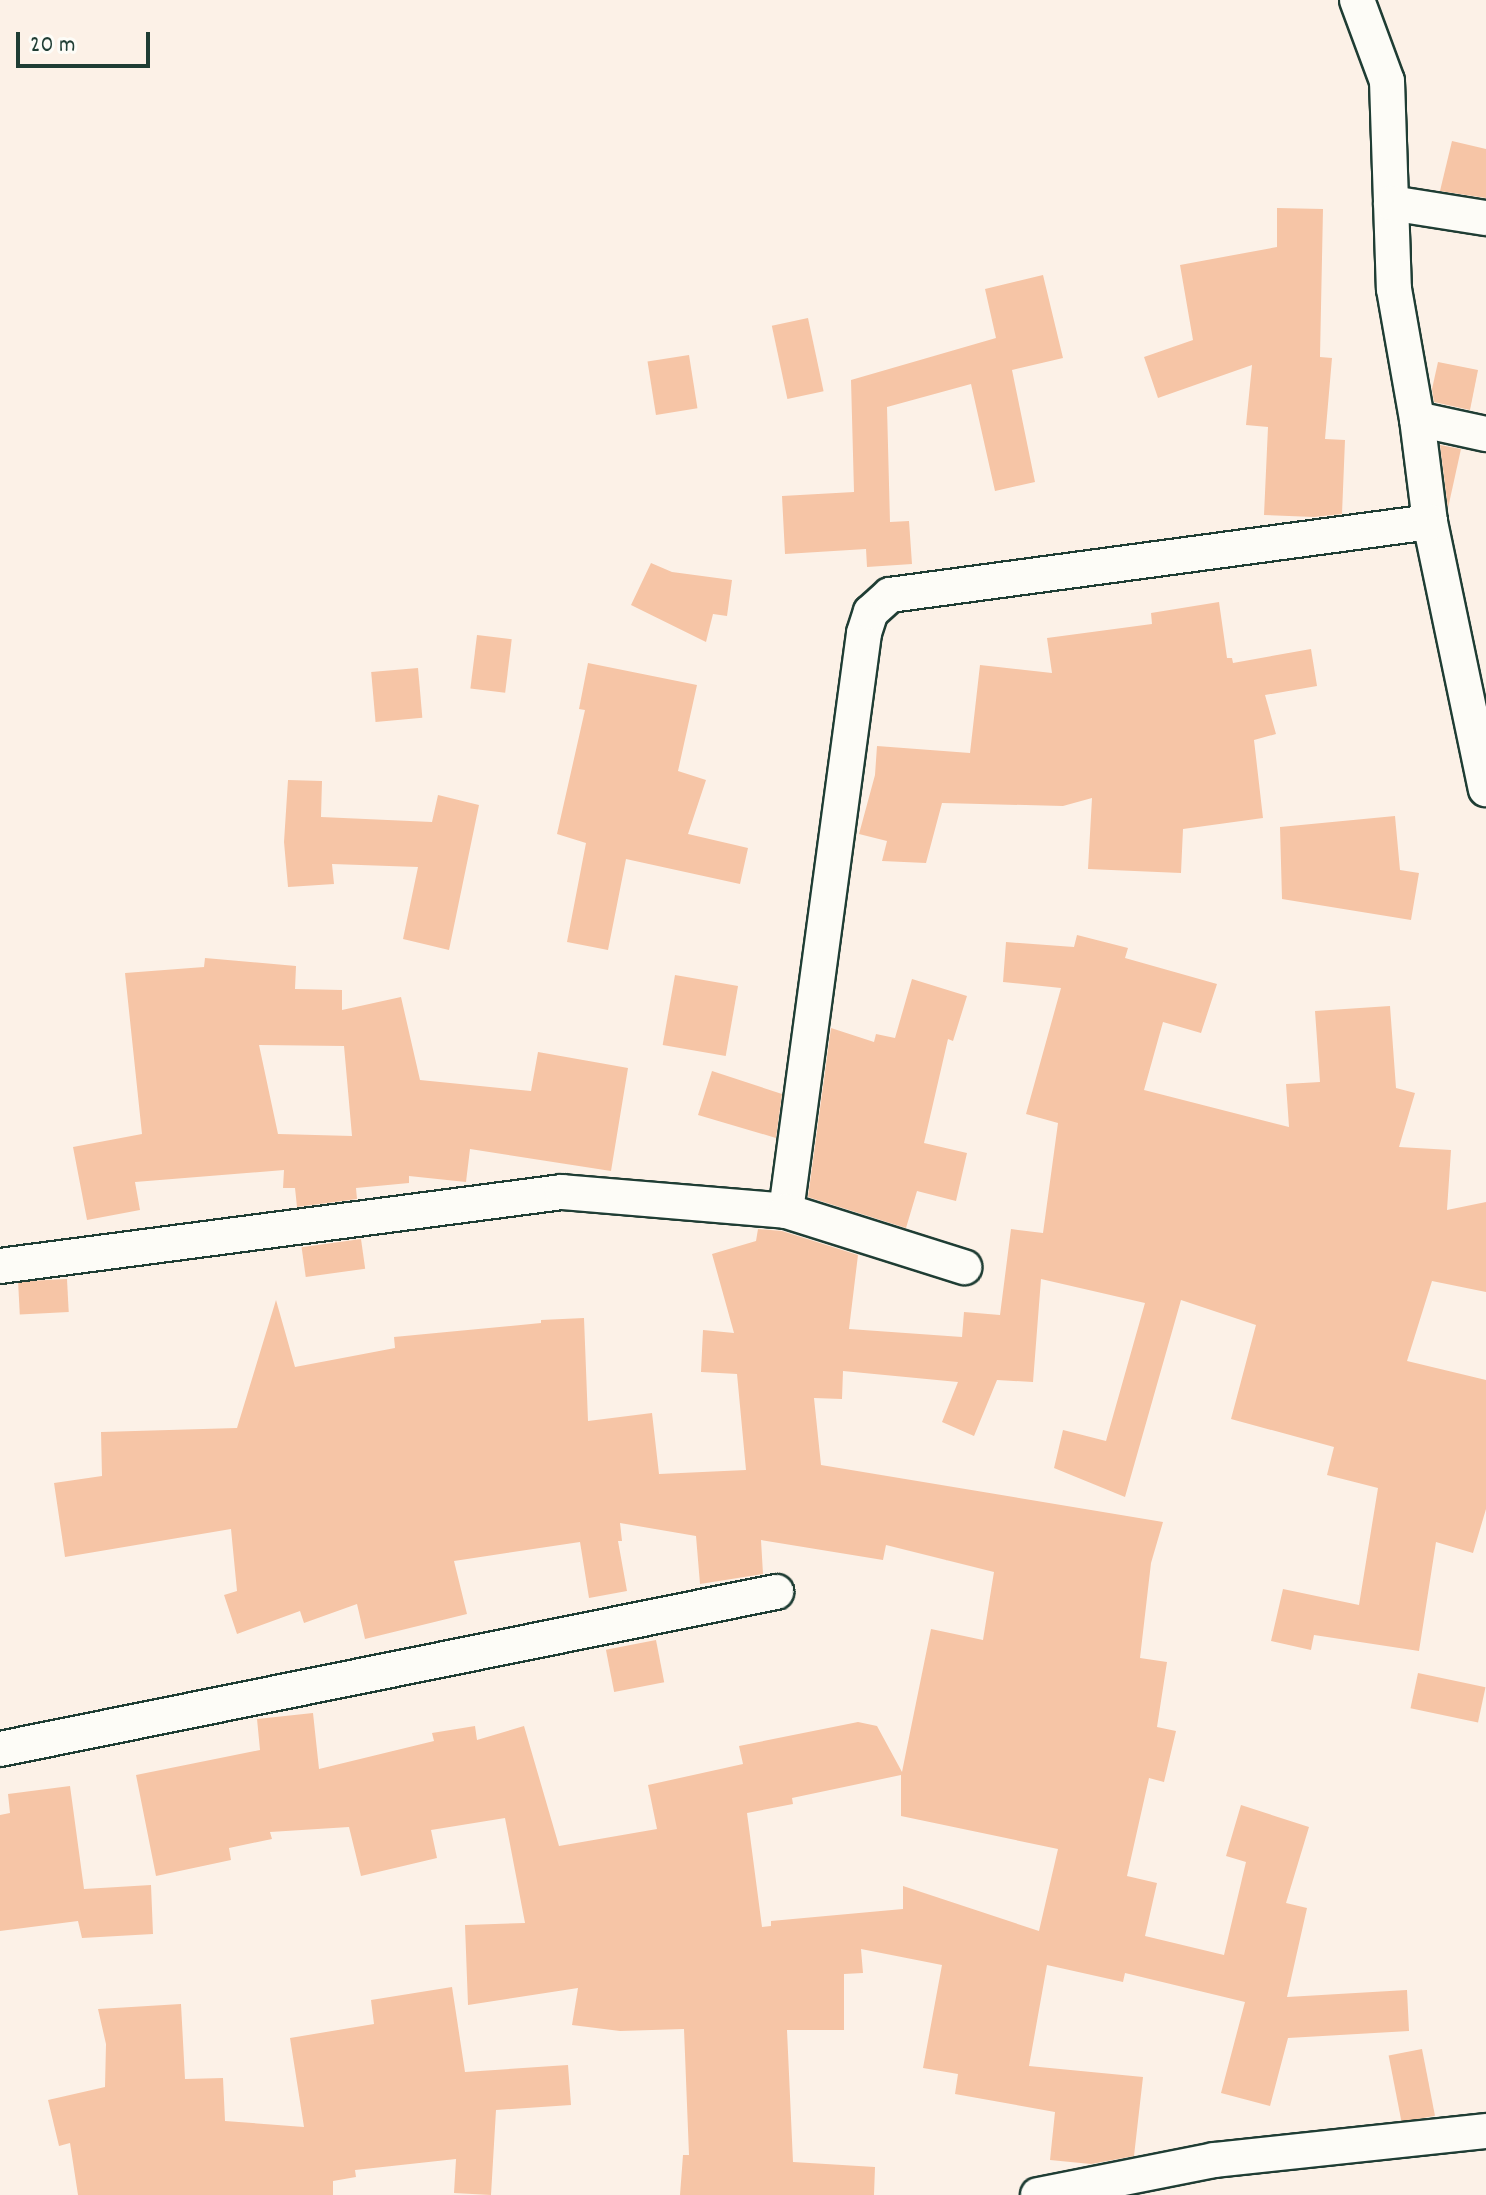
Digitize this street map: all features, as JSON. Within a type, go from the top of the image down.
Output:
[{"type":"street","points":[[1357,0],[1387,81],[1394,289],[1417,419],[1430,522],[1486,789]]},
{"type":"street","points":[[1391,203],[1486,218]]},
{"type":"street","points":[[1417,419],[1486,434]]},
{"type":"street","points":[[786,1211],[864,633],[871,612],[890,595],[901,593],[1430,522]]},
{"type":"street","points":[[0,1266],[562,1192],[786,1211],[964,1267]]},
{"type":"street","points":[[0,1749],[776,1592]]},
{"type":"street","points":[[1038,2195],[1214,2160],[1486,2131]]},
{"type":"building","points":[[1452,141],[1486,149],[1486,198],[1440,191]]},
{"type":"building","points":[[1277,208],[1323,209],[1320,357],[1332,358],[1325,439],[1345,440],[1342,514],[1314,517],[1264,515],[1268,427],[1246,425],[1252,365],[1158,398],[1144,357],[1193,340],[1180,265],[1277,247]]},
{"type":"building","points":[[1043,275],[1063,358],[1012,370],[1035,482],[995,491],[971,384],[887,407],[890,522],[909,521],[912,564],[867,567],[866,549],[785,554],[782,496],[854,492],[851,380],[996,338],[985,289]]},
{"type":"building","points":[[808,318],[824,391],[787,399],[772,326]]},
{"type":"building","points":[[689,355],[697,408],[656,415],[648,362]]},
{"type":"building","points":[[1438,362],[1478,370],[1470,410],[1434,402],[1432,389]]},
{"type":"building","points":[[1440,445],[1461,449],[1448,508]]},
{"type":"building","points":[[651,563],[672,572],[732,580],[727,616],[713,614],[706,642],[631,605]]},
{"type":"building","points":[[1219,602],[1227,658],[1232,658],[1233,663],[1311,649],[1317,686],[1265,695],[1276,734],[1254,740],[1263,818],[1183,829],[1181,873],[1088,869],[1092,798],[1063,806],[942,803],[926,863],[882,861],[887,841],[859,834],[875,775],[877,746],[970,753],[980,665],[1052,673],[1047,638],[1152,624],[1151,613]]},
{"type":"building","points":[[477,635],[512,639],[505,693],[470,689]]},
{"type":"building","points":[[588,663],[697,685],[678,771],[706,780],[688,834],[748,848],[740,884],[626,859],[608,950],[567,942],[586,843],[557,834],[585,710],[579,709]]},
{"type":"building","points":[[418,668],[422,718],[376,722],[371,672]]},
{"type":"building","points":[[288,780],[322,781],[321,817],[432,822],[438,795],[479,805],[449,950],[403,939],[418,867],[332,864],[334,884],[288,887],[284,842]]},
{"type":"building","points":[[1395,816],[1400,870],[1419,873],[1411,920],[1282,899],[1280,827]]},
{"type":"building","points":[[1077,935],[1128,948],[1125,958],[1217,984],[1201,1033],[1163,1022],[1144,1090],[1289,1127],[1286,1084],[1320,1082],[1315,1011],[1390,1006],[1396,1088],[1415,1093],[1399,1147],[1451,1150],[1447,1210],[1486,1202],[1486,1292],[1432,1281],[1407,1361],[1486,1380],[1486,1509],[1473,1553],[1436,1542],[1419,1651],[1314,1635],[1311,1650],[1271,1641],[1283,1589],[1359,1605],[1378,1488],[1327,1475],[1334,1447],[1231,1419],[1256,1325],[1181,1300],[1125,1497],[1054,1468],[1063,1430],[1106,1441],[1145,1303],[1041,1279],[1033,1382],[997,1380],[974,1436],[942,1422],[958,1382],[843,1371],[842,1399],[814,1398],[821,1465],[1163,1522],[1151,1563],[1140,1658],[1167,1662],[1157,1727],[1176,1731],[1164,1782],[1149,1778],[1127,1876],[1157,1883],[1145,1936],[1224,1955],[1246,1862],[1226,1856],[1241,1805],[1309,1827],[1286,1903],[1307,1908],[1287,1997],[1407,1990],[1409,2031],[1288,2038],[1270,2106],[1221,2093],[1245,2002],[1125,1973],[1123,1982],[1047,1965],[1029,2066],[1143,2077],[1134,2156],[1091,2164],[1050,2160],[1055,2112],[955,2094],[958,2074],[923,2068],[942,1965],[861,1949],[863,1973],[844,1974],[844,2030],[787,2030],[793,2162],[875,2167],[874,2195],[680,2195],[683,2155],[689,2155],[684,2029],[620,2031],[572,2025],[578,1988],[468,2005],[465,1925],[525,1923],[505,1818],[431,1830],[437,1858],[361,1876],[349,1827],[270,1832],[272,1839],[229,1848],[231,1860],[156,1876],[136,1775],[260,1750],[257,1719],[313,1713],[319,1769],[434,1741],[432,1733],[475,1726],[477,1740],[524,1726],[559,1846],[657,1829],[648,1785],[743,1764],[739,1746],[858,1722],[877,1726],[902,1772],[931,1629],[983,1640],[994,1572],[886,1545],[883,1560],[761,1540],[763,1574],[700,1584],[696,1536],[620,1523],[622,1541],[618,1541],[627,1591],[589,1598],[580,1542],[454,1561],[467,1614],[365,1639],[357,1604],[304,1623],[300,1611],[237,1634],[224,1595],[237,1591],[231,1529],[65,1557],[54,1483],[102,1476],[101,1432],[237,1428],[276,1300],[295,1367],[395,1348],[394,1337],[584,1318],[588,1421],[652,1413],[659,1474],[746,1470],[737,1374],[701,1372],[703,1330],[734,1333],[712,1254],[756,1241],[758,1229],[782,1231],[858,1255],[849,1329],[962,1337],[964,1312],[1000,1315],[1011,1229],[1043,1233],[1058,1123],[1026,1114],[1061,988],[1003,982],[1006,942],[1074,947]],"holes":[[[901,1775],[901,1816],[1058,1849],[1039,1931],[903,1886],[903,1909],[771,1921],[771,1926],[762,1927],[747,1813],[793,1804],[792,1798]]]},
{"type":"building","points":[[205,958],[296,966],[295,989],[342,990],[342,1010],[401,997],[420,1080],[531,1091],[538,1052],[628,1068],[611,1171],[470,1149],[466,1182],[409,1176],[409,1183],[356,1188],[357,1199],[297,1207],[295,1188],[283,1188],[284,1170],[135,1182],[140,1210],[87,1220],[73,1147],[142,1134],[125,973],[204,967]],"holes":[[[259,1045],[344,1046],[352,1136],[278,1134]]]},
{"type":"building","points":[[675,975],[738,986],[726,1056],[663,1045]]},
{"type":"building","points":[[912,979],[967,996],[953,1041],[948,1039],[924,1143],[967,1153],[956,1201],[917,1191],[906,1228],[808,1197],[831,1028],[874,1042],[876,1034],[895,1038]]},
{"type":"building","points":[[712,1071],[782,1094],[776,1138],[698,1115]]},
{"type":"building","points":[[361,1239],[365,1269],[306,1277],[302,1247]]},
{"type":"building","points":[[67,1279],[69,1312],[20,1315],[18,1282]]},
{"type":"building","points":[[656,1640],[664,1682],[614,1692],[606,1650]]},
{"type":"building","points":[[1418,1673],[1485,1687],[1478,1723],[1411,1708]]},
{"type":"building","points":[[70,1786],[84,1889],[151,1885],[153,1934],[82,1938],[78,1921],[0,1931],[0,1815],[10,1813],[8,1794]]},
{"type":"building","points":[[452,1987],[465,2072],[568,2065],[571,2105],[496,2110],[491,2195],[454,2193],[456,2159],[355,2170],[356,2177],[333,2181],[333,2195],[78,2195],[70,2143],[59,2146],[48,2100],[105,2087],[106,2044],[98,2009],[181,2004],[185,2079],[223,2078],[225,2121],[304,2127],[290,2038],[374,2024],[371,2000]]},
{"type":"building","points":[[1422,2049],[1435,2116],[1402,2122],[1389,2055]]}]
